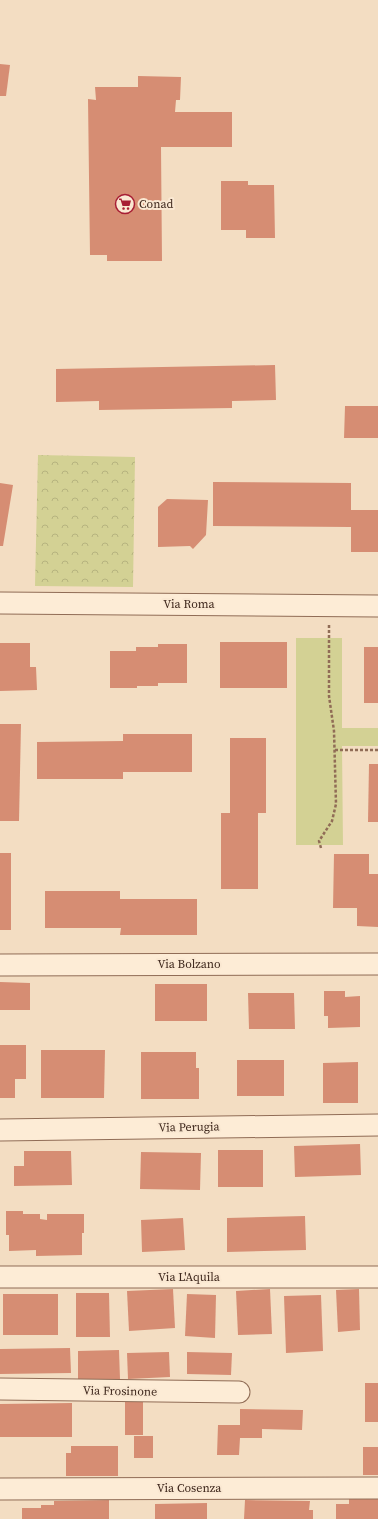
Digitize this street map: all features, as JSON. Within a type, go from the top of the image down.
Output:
[{"type":"street","name":"Via Roma","points":[[0,603],[378,606]]},
{"type":"street","name":"Via Bolzano","points":[[0,965],[378,964]]},
{"type":"street","name":"Via Perugia","points":[[0,1130],[378,1125]]},
{"type":"street","name":"Via L'Aquila","points":[[0,1277],[378,1276]]},
{"type":"street","name":"Via Frosinone","points":[[0,1390],[239,1392]]},
{"type":"street","name":"Via Cosenza","points":[[0,1489],[378,1488]]},
{"type":"path","points":[[321,848],[319,841],[332,821],[336,804],[335,750],[329,696],[330,605]]},
{"type":"path","points":[[335,750],[378,750]]},
{"type":"green space","points":[[38,455],[135,457],[133,587],[35,586]]},
{"type":"green space","points":[[296,638],[342,638],[342,728],[378,728],[378,746],[342,746],[343,845],[296,845]]},
{"type":"building","points":[[0,64],[10,65],[6,96],[0,96]]},
{"type":"building","name":"Conad","points":[[138,76],[181,77],[180,100],[176,100],[175,112],[232,112],[232,147],[161,147],[162,261],[107,261],[107,255],[90,255],[88,99],[96,100],[95,87],[138,87]]},
{"type":"building","points":[[221,181],[248,181],[248,185],[274,185],[275,238],[246,238],[246,230],[221,230]]},
{"type":"building","points":[[275,365],[276,400],[232,401],[232,408],[99,410],[99,401],[56,402],[56,369]]},
{"type":"building","points":[[345,406],[378,406],[378,438],[344,438]]},
{"type":"building","points":[[213,482],[351,483],[351,510],[378,510],[378,552],[351,552],[351,527],[213,526]]},
{"type":"building","points":[[0,483],[13,485],[3,546],[0,546]]},
{"type":"building","points":[[167,499],[208,500],[206,535],[193,549],[190,546],[158,547],[158,507]]},
{"type":"building","points":[[220,642],[287,642],[287,688],[220,688]]},
{"type":"building","points":[[0,643],[30,643],[30,667],[36,667],[37,690],[0,691]]},
{"type":"building","points":[[158,644],[187,644],[187,683],[158,683],[158,686],[110,688],[110,651],[136,651],[136,647],[158,647]]},
{"type":"building","points":[[364,647],[378,647],[378,703],[364,703]]},
{"type":"building","points":[[0,724],[21,724],[19,821],[0,821]]},
{"type":"building","points":[[123,734],[192,734],[192,772],[123,772],[123,779],[37,779],[37,742],[123,741]]},
{"type":"building","points":[[230,738],[266,738],[266,813],[258,813],[258,889],[221,889],[221,813],[230,813]]},
{"type":"building","points":[[369,764],[378,764],[378,822],[368,822]]},
{"type":"building","points":[[0,853],[11,853],[11,930],[0,930]]},
{"type":"building","points":[[334,854],[369,854],[369,874],[378,874],[378,927],[357,926],[357,908],[333,908]]},
{"type":"building","points":[[45,891],[120,891],[120,899],[197,899],[197,935],[120,935],[121,928],[45,928]]},
{"type":"building","points":[[0,982],[30,983],[30,1010],[0,1010]]},
{"type":"building","points":[[155,984],[207,984],[207,1021],[155,1021]]},
{"type":"building","points":[[324,991],[345,991],[345,997],[360,996],[360,1027],[328,1028],[328,1016],[324,1016]]},
{"type":"building","points":[[248,993],[294,993],[295,1029],[249,1029]]},
{"type":"building","points":[[0,1045],[26,1045],[26,1079],[15,1079],[15,1098],[0,1098]]},
{"type":"building","points":[[41,1050],[105,1050],[104,1098],[41,1098]]},
{"type":"building","points":[[141,1052],[196,1052],[196,1068],[199,1068],[199,1099],[141,1099]]},
{"type":"building","points":[[237,1060],[284,1060],[284,1096],[237,1096]]},
{"type":"building","points":[[358,1062],[358,1103],[323,1103],[323,1063]]},
{"type":"building","points":[[360,1144],[361,1175],[295,1177],[294,1146]]},
{"type":"building","points":[[218,1150],[263,1150],[263,1187],[218,1187]]},
{"type":"building","points":[[24,1151],[71,1151],[72,1185],[14,1186],[14,1166],[24,1166]]},
{"type":"building","points":[[141,1152],[201,1153],[200,1190],[140,1189]]},
{"type":"building","points":[[6,1211],[23,1211],[23,1214],[40,1214],[40,1219],[47,1220],[47,1214],[84,1214],[82,1255],[36,1256],[36,1250],[9,1251],[9,1235],[6,1235]]},
{"type":"building","points":[[305,1216],[306,1250],[227,1252],[227,1218]]},
{"type":"building","points":[[183,1218],[185,1250],[142,1252],[141,1220]]},
{"type":"building","points":[[173,1289],[175,1328],[129,1331],[127,1291]]},
{"type":"building","points":[[270,1289],[272,1334],[238,1335],[236,1291]]},
{"type":"building","points":[[359,1289],[360,1330],[338,1332],[336,1290]]},
{"type":"building","points":[[76,1293],[109,1293],[110,1337],[76,1337]]},
{"type":"building","points":[[3,1294],[58,1294],[58,1335],[3,1335]]},
{"type":"building","points":[[187,1294],[216,1295],[215,1338],[185,1336]]},
{"type":"building","points":[[321,1295],[323,1351],[286,1353],[284,1296]]},
{"type":"building","points":[[70,1348],[71,1373],[0,1374],[0,1349]]},
{"type":"building","points":[[119,1350],[120,1379],[78,1380],[78,1351]]},
{"type":"building","points":[[169,1352],[170,1377],[128,1379],[127,1353]]},
{"type":"building","points":[[187,1352],[232,1353],[231,1375],[187,1374]]},
{"type":"building","points":[[365,1383],[378,1383],[378,1422],[365,1422]]},
{"type":"building","points":[[125,1400],[143,1400],[143,1435],[125,1435]]},
{"type":"building","points":[[72,1403],[72,1437],[0,1437],[0,1404]]},
{"type":"building","points":[[240,1409],[303,1410],[302,1430],[262,1429],[262,1438],[240,1438],[239,1455],[217,1455],[218,1425],[240,1425]]},
{"type":"building","points":[[134,1436],[153,1436],[153,1458],[134,1458]]},
{"type":"building","points":[[71,1446],[118,1446],[118,1476],[66,1476],[66,1453],[71,1453]]},
{"type":"building","points":[[363,1447],[378,1447],[378,1475],[363,1475]]},
{"type":"building","points":[[349,1499],[378,1499],[378,1519],[336,1519],[336,1504],[349,1504]]},
{"type":"building","points":[[109,1500],[109,1519],[22,1519],[22,1508],[41,1508],[41,1505],[54,1505],[54,1501]]},
{"type":"building","points":[[245,1500],[310,1501],[309,1510],[313,1510],[313,1519],[244,1519]]},
{"type":"building","points":[[207,1503],[207,1519],[155,1519],[155,1504]]},
{"type":"place","name":"Conad","points":[[125,204]]}]
